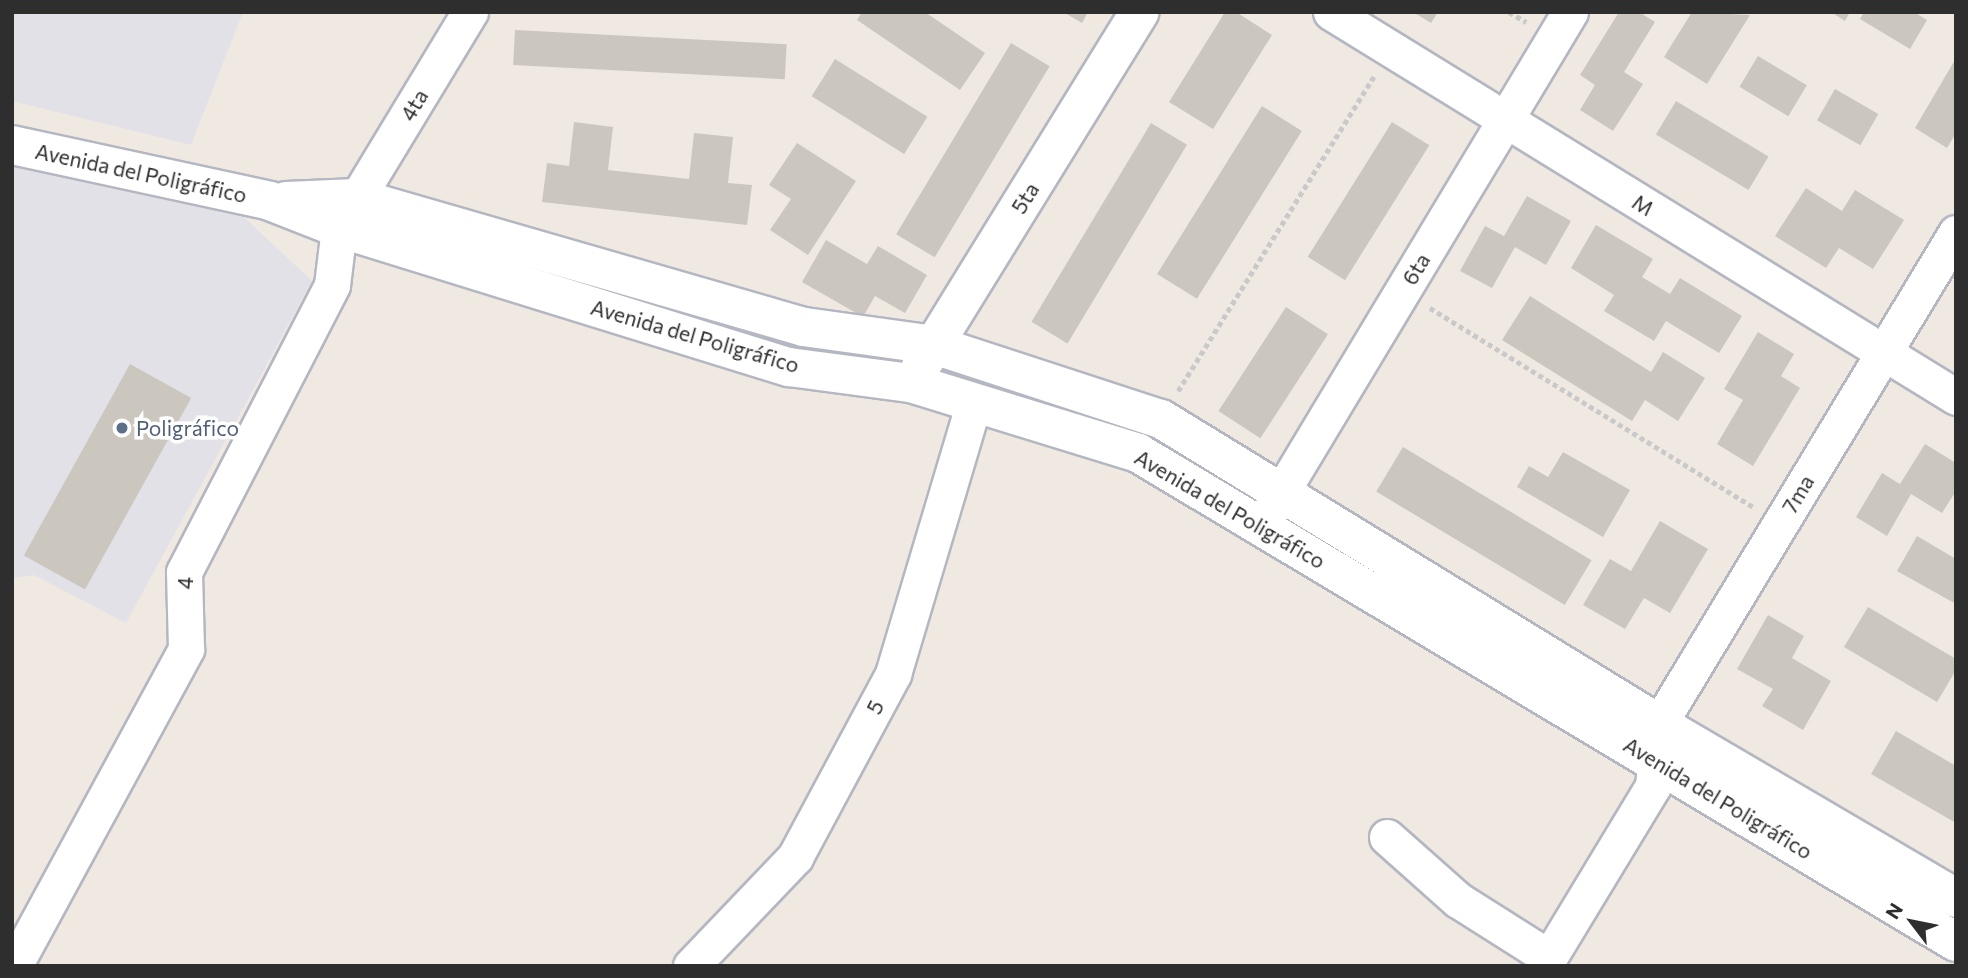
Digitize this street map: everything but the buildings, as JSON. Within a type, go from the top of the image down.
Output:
[{"type":"street","name":"4ta","points":[[348,213],[470,12]]},
{"type":"street","name":"5ta","points":[[911,383],[1140,12]]},
{"type":"street","name":"M","points":[[1331,12],[1956,397]]},
{"type":"street","name":"6ta","points":[[1270,510],[1570,12]]},
{"type":"street","name":"Avenida del Poligráfico","points":[[12,145],[270,201],[348,213],[804,327],[934,345],[1161,419],[1270,510]]},
{"type":"street","name":"Avenida del Poligráfico","points":[[348,213],[789,367],[911,383],[1138,453],[1270,510],[1659,743],[1956,942]]},
{"type":"street","name":"4","points":[[14,966],[186,649],[184,572],[332,285],[348,213]]},
{"type":"street","name":"7ma","points":[[1546,961],[1602,876],[1653,786],[1659,743],[1780,523],[1956,233]]},
{"type":"street","name":"5","points":[[691,966],[795,858],[893,674],[974,403]]},
{"type":"street","name":"Avenida del Poligráfico","points":[[1659,743],[1956,898]]},
{"type":"street","points":[[1387,837],[1458,900],[1546,961]]},
{"type":"path","points":[[1161,419],[1391,50]]},
{"type":"path","points":[[1402,292],[1780,523]]},
{"type":"shaded area","points":[[12,12],[243,12],[191,145],[12,101]]},
{"type":"shaded area","name":"Poligráfico","points":[[12,166],[244,217],[312,281],[126,623],[34,575],[12,578]]},
{"type":"place","name":"Poligráfico","points":[[122,428]]}]
